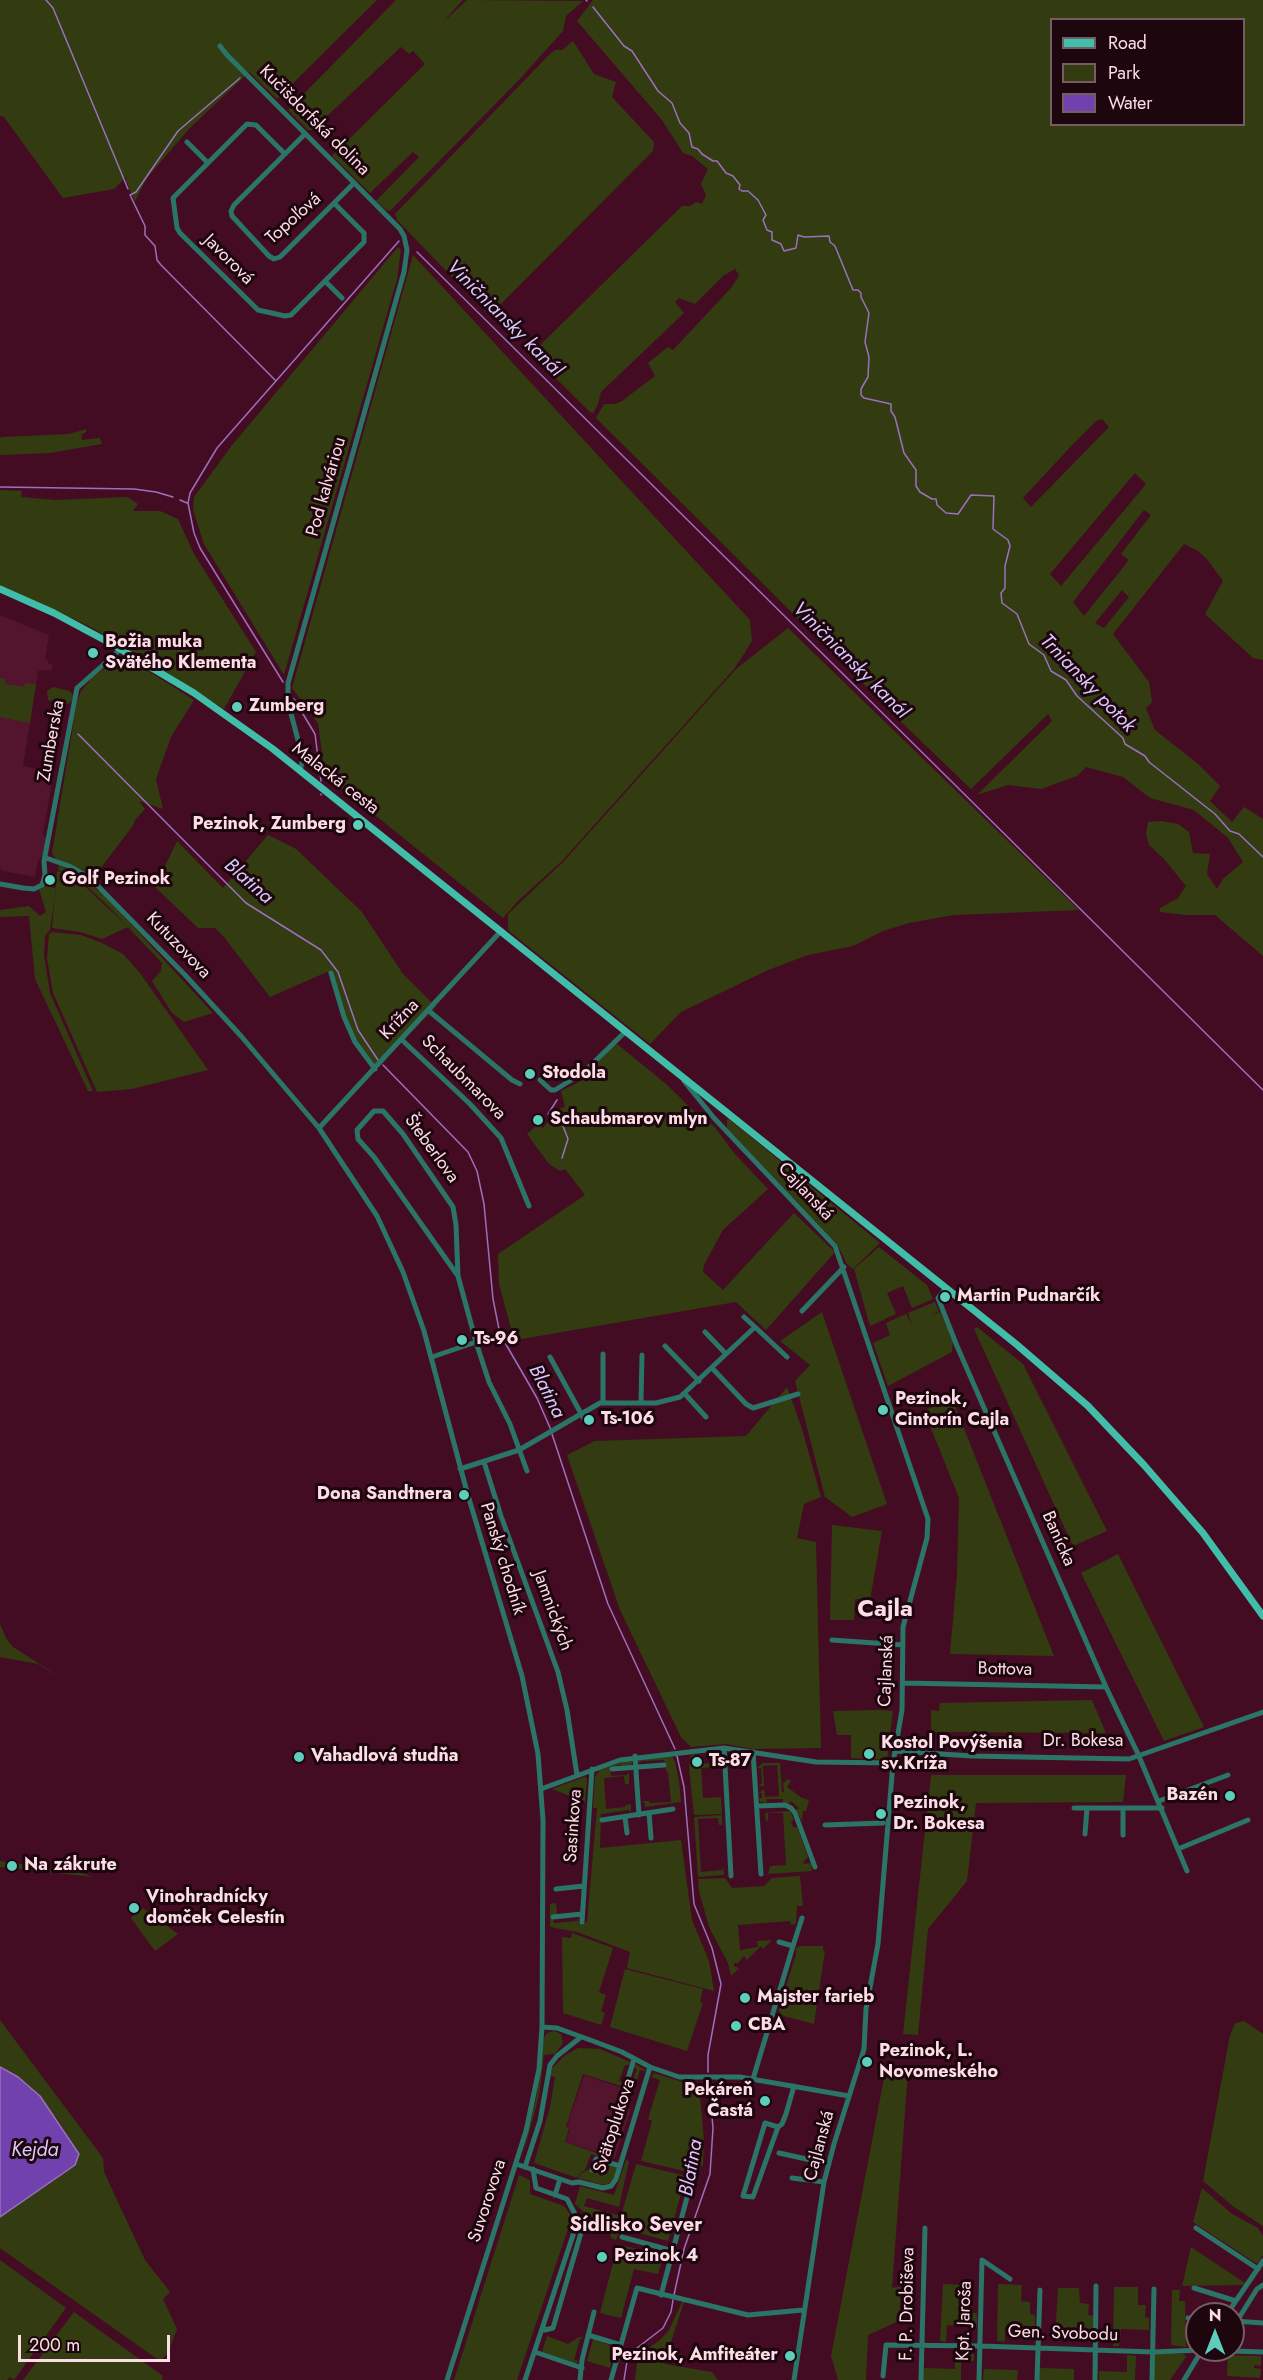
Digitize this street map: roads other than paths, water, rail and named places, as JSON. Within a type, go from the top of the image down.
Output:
[{"type":"main road","name":"Malacká cesta","points":[[0,589],[54,613],[121,650],[226,715],[300,770],[626,1031]]},
{"type":"main road","points":[[626,1031],[1049,1371],[1124,1443],[1203,1533],[1263,1616]]},
{"type":"street","name":"Kučišdorfská dolina","points":[[220,46],[226,56],[387,217]]},
{"type":"street","name":"Javorová","points":[[285,154],[256,125],[250,123],[175,195],[172,203],[180,233],[258,310],[285,316],[291,315],[364,242],[364,233],[334,203]]},
{"type":"street","name":"Topoľová","points":[[305,134],[234,205],[231,211],[232,216],[269,256],[274,259],[280,257],[354,183]]},
{"type":"street","points":[[188,142],[208,163]]},
{"type":"street","name":"Pod kalváriou","points":[[300,770],[303,759],[288,702],[288,683],[407,261],[404,236],[387,217]]},
{"type":"street","points":[[325,281],[342,297]]},
{"type":"street","name":"Zumberska","points":[[46,858],[77,688],[121,650]]},
{"type":"street","points":[[0,884],[34,889],[42,885],[46,858]]},
{"type":"street","name":"Kutuzovova","points":[[46,858],[69,866],[89,877],[126,913],[241,1036],[319,1128]]},
{"type":"street","name":"Krížna","points":[[319,1128],[501,931]]},
{"type":"street","points":[[331,973],[344,1017],[355,1042],[375,1069]]},
{"type":"street","points":[[429,1011],[512,1080],[520,1084]]},
{"type":"street","points":[[540,1080],[551,1090],[557,1089],[584,1072],[626,1031]]},
{"type":"street","name":"Schaubmarova","points":[[402,1040],[470,1104],[501,1138],[529,1206]]},
{"type":"street","name":"Cajlanská","points":[[680,1075],[714,1118],[836,1246],[928,1519],[927,1538],[907,1612],[903,1645],[902,1710],[893,1763],[878,1944],[866,2009],[864,2049],[824,2182],[794,2379]]},
{"type":"street","points":[[714,1118],[722,1109]]},
{"type":"street","name":"Šteberlova","points":[[458,1276],[374,1157],[358,1139],[357,1130],[374,1112],[383,1110],[403,1134],[449,1201],[455,1216],[458,1276],[476,1342],[489,1382],[510,1424],[527,1471]]},
{"type":"street","name":"Panský chodník","points":[[319,1128],[366,1198],[387,1234],[403,1272],[432,1358],[460,1468],[529,1704],[541,1789],[544,1868],[542,2027]]},
{"type":"street","points":[[444,1256],[457,1255]]},
{"type":"street","points":[[802,1311],[844,1267]]},
{"type":"street","name":"Banícka","points":[[946,1288],[938,1298],[990,1424],[1159,1801],[1187,1871]]},
{"type":"street","points":[[744,1317],[787,1358]]},
{"type":"street","points":[[460,1468],[519,1450],[558,1427],[582,1417],[603,1402],[664,1402],[685,1394],[754,1327]]},
{"type":"street","points":[[705,1332],[726,1354]]},
{"type":"street","points":[[432,1358],[476,1342]]},
{"type":"street","points":[[665,1346],[699,1381]]},
{"type":"street","points":[[603,1354],[603,1402]]},
{"type":"street","points":[[641,1402],[642,1355]]},
{"type":"street","points":[[550,1357],[582,1417]]},
{"type":"street","points":[[712,1368],[746,1404],[753,1408],[798,1394]]},
{"type":"street","points":[[685,1394],[706,1417]]},
{"type":"street","name":"Jamnických","points":[[484,1462],[501,1516],[558,1672],[567,1710],[577,1775]]},
{"type":"street","points":[[832,1640],[903,1645]]},
{"type":"street","name":"Bottova","points":[[903,1683],[1106,1687]]},
{"type":"street","name":"Dr. Bokesa","points":[[895,1751],[972,1756],[1129,1759],[1263,1712]]},
{"type":"street","points":[[541,1789],[592,1769],[635,1756],[724,1748],[807,1761],[893,1763]]},
{"type":"street","points":[[724,1748],[731,1876]]},
{"type":"street","points":[[753,1752],[761,1874]]},
{"type":"street","points":[[635,1756],[639,1815]]},
{"type":"street","points":[[612,1769],[664,1765]]},
{"type":"street","name":"Sasinkova","points":[[582,1923],[592,1769]]},
{"type":"street","points":[[1159,1801],[1228,1774]]},
{"type":"street","points":[[757,1806],[785,1805],[791,1808],[795,1813],[815,1867]]},
{"type":"street","points":[[1074,1808],[1162,1808]]},
{"type":"street","points":[[1085,1834],[1087,1808]]},
{"type":"street","points":[[1123,1808],[1123,1835]]},
{"type":"street","points":[[602,1820],[673,1809]]},
{"type":"street","points":[[649,1813],[651,1838]]},
{"type":"street","points":[[626,1817],[627,1833]]},
{"type":"street","points":[[1178,1849],[1248,1820]]},
{"type":"street","points":[[825,1825],[883,1823]]},
{"type":"street","name":"Sasinkova","points":[[556,1889],[584,1886]]},
{"type":"street","points":[[553,1917],[582,1914]]},
{"type":"street","points":[[753,2079],[802,1918]]},
{"type":"street","points":[[779,1942],[793,1946]]},
{"type":"street","points":[[542,2027],[557,2028],[582,2037],[650,2067],[679,2077],[753,2079],[849,2096]]},
{"type":"street","name":"Suvorovova","points":[[447,2380],[516,2164],[535,2093],[542,2027]]},
{"type":"street","points":[[525,2167],[540,2121],[550,2065],[557,2056],[582,2037]]},
{"type":"street","points":[[627,2082],[634,2059]]},
{"type":"street","name":"Svätoplukova","points":[[516,2164],[572,2183],[579,2182],[603,2188],[611,2186],[616,2179],[650,2067]]},
{"type":"street","points":[[778,2127],[765,2123],[743,2196],[753,2197],[778,2127],[782,2124],[794,2086]]},
{"type":"street","points":[[779,2153],[829,2164]]},
{"type":"street","points":[[592,2170],[596,2159],[620,2166]]},
{"type":"street","points":[[533,2169],[536,2188],[567,2199],[583,2226],[553,2328],[545,2330],[543,2327]]},
{"type":"street","points":[[662,2295],[693,2175]]},
{"type":"street","points":[[792,2178],[824,2182]]},
{"type":"street","points":[[555,2195],[560,2179]]},
{"type":"street","points":[[525,2380],[578,2220]]},
{"type":"street","name":"F. P. Drobiševa","points":[[921,2380],[925,2228]]},
{"type":"street","points":[[1196,2228],[1258,2268]]},
{"type":"street","points":[[622,2237],[673,2251]]},
{"type":"street","name":"Kpt. Jaroša","points":[[979,2380],[982,2260],[1010,2279]]},
{"type":"street","points":[[1194,2288],[1236,2301],[1263,2261]]},
{"type":"street","points":[[1245,2306],[1257,2289],[1263,2285]]},
{"type":"street","points":[[1095,2380],[1096,2286]]},
{"type":"street","points":[[611,2380],[637,2288],[748,2315],[803,2310]]},
{"type":"street","points":[[1152,2380],[1154,2289]]},
{"type":"street","points":[[1037,2380],[1040,2290]]},
{"type":"street","points":[[580,2380],[582,2360],[594,2312]]},
{"type":"street","points":[[1245,2322],[1263,2323]]},
{"type":"street","points":[[588,2335],[621,2345]]},
{"type":"street","name":"Gen. Svobodu","points":[[883,2376],[886,2345],[1185,2352]]},
{"type":"street","name":"Gen. Svobodu","points":[[1245,2351],[1263,2352]]},
{"type":"street","points":[[535,2352],[582,2368]]},
{"type":"street","points":[[1184,2380],[1194,2364]]},
{"type":"water","name":"Kejda","points":[[0,2067],[18,2077],[40,2096],[79,2154],[75,2165],[0,2217]]},
{"type":"waterway","points":[[46,0],[53,8],[128,189]]},
{"type":"waterway","name":"Trniansky potok","points":[[593,7],[624,46],[632,51],[658,91],[672,103],[680,123],[689,133],[692,147],[713,161],[717,161],[726,173],[733,176],[740,185],[739,189],[748,191],[758,200],[766,215],[763,220],[767,230],[772,232],[772,240],[781,244],[784,251],[796,248],[798,235],[804,237],[829,236],[853,290],[861,293],[869,313],[865,342],[869,357],[868,377],[861,389],[861,395],[864,398],[891,404],[904,453],[916,470],[916,486],[920,492],[936,499],[937,505],[946,513],[958,514],[971,495],[994,496],[993,529],[1008,540],[1010,546],[1005,566],[1005,588],[1001,593],[1002,603],[1017,614],[1029,644],[1044,655],[1051,671],[1066,680],[1077,696],[1123,738],[1125,744],[1145,756],[1149,762],[1215,814],[1230,831],[1239,834],[1263,857]]},
{"type":"waterway","points":[[240,78],[178,131],[136,192],[130,195],[145,226],[145,235],[155,246],[157,260],[276,381]]},
{"type":"waterway","points":[[283,682],[200,548],[194,533],[188,503],[190,493],[217,448],[399,241]]},
{"type":"waterway","name":"Viničniansky kanál","points":[[417,252],[1263,1090]]},
{"type":"waterway","points":[[0,487],[134,489],[173,497]]},
{"type":"waterway","points":[[180,500],[187,503]]},
{"type":"waterway","points":[[294,699],[315,734],[321,781]]},
{"type":"waterway","name":"Blatina","points":[[78,734],[246,903],[321,950],[338,972],[358,1030],[378,1060]]},
{"type":"waterway","name":"Blatina","points":[[383,1065],[468,1152],[477,1171],[484,1204],[493,1299],[500,1334],[537,1398],[551,1430]]},
{"type":"waterway","points":[[548,1114],[557,1100]]},
{"type":"waterway","points":[[561,1111],[565,1119],[563,1126],[568,1139],[562,1158]]},
{"type":"waterway","name":"Blatina","points":[[552,1434],[608,1604],[675,1749]]},
{"type":"waterway","name":"Blatina","points":[[677,1756],[684,1787],[694,1904],[712,1948],[721,1984],[708,2055],[708,2072]]},
{"type":"waterway","name":"Blatina","points":[[674,2295],[684,2249],[710,2174],[713,2128],[709,2083]]},
{"type":"waterway","name":"Blatina","points":[[624,2380],[628,2355],[663,2328],[671,2312],[673,2300]]},
{"type":"place","name":"Božia muka Svätého Klementa","points":[[93,653]]},
{"type":"place","name":"Zumberg","points":[[237,707]]},
{"type":"place","name":"Pezinok, Zumberg","points":[[358,825]]},
{"type":"place","name":"Golf Pezinok","points":[[50,880]]},
{"type":"place","name":"Stodola","points":[[530,1074]]},
{"type":"place","name":"Schaubmarov mlyn","points":[[538,1120]]},
{"type":"place","name":"Martin Pudnarčík","points":[[945,1297]]},
{"type":"place","name":"Ts-96","points":[[462,1340]]},
{"type":"place","name":"Pezinok, Cintorín Cajla","points":[[883,1410]]},
{"type":"place","name":"Ts-106","points":[[589,1420]]},
{"type":"place","name":"Dona Sandtnera","points":[[464,1495]]},
{"type":"place","name":"Kostol Povýšenia sv.Kríža","points":[[869,1754]]},
{"type":"place","name":"Vahadlová studňa","points":[[299,1757]]},
{"type":"place","name":"Ts-87","points":[[697,1762]]},
{"type":"place","name":"Bazén","points":[[1230,1796]]},
{"type":"place","name":"Pezinok, Dr. Bokesa","points":[[881,1814]]},
{"type":"place","name":"Na zákrute","points":[[12,1866]]},
{"type":"place","name":"Vinohradnícky domček Celestín","points":[[134,1908]]},
{"type":"place","name":"Majster farieb","points":[[745,1998]]},
{"type":"place","name":"CBA","points":[[736,2026]]},
{"type":"place","name":"Pezinok, L. Novomeského","points":[[867,2062]]},
{"type":"place","name":"Pekáreň Častá","points":[[765,2101]]},
{"type":"place","name":"Pezinok 4","points":[[602,2257]]},
{"type":"place","name":"Pezinok, Amfiteáter","points":[[790,2356]]},
{"type":"district","name":"Cajla","points":[[885,1610]]},
{"type":"district","name":"Sídlisko Sever","points":[[636,2226]]}]
